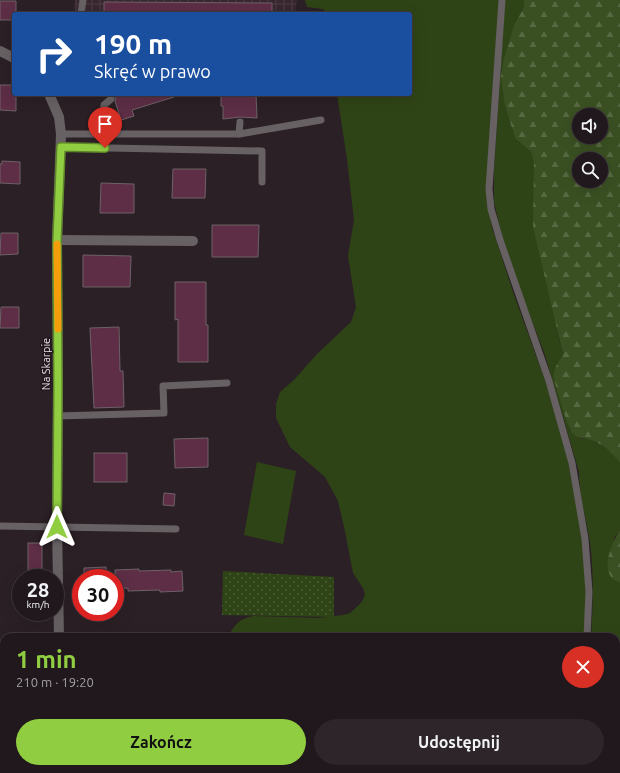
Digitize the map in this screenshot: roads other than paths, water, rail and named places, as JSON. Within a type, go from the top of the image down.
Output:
[{"type":"street","points":[[0,51],[12,57]]},
{"type":"street","name":"Na Skarpie","points":[[50,96],[59,117],[61,134],[57,240],[57,527],[59,633]]},
{"type":"street","points":[[57,240],[193,241]]},
{"type":"lane","points":[[81,12],[83,0]]},
{"type":"lane","points":[[502,0],[489,189],[491,209],[506,259],[549,381],[572,463],[585,539],[589,592],[587,633]]},
{"type":"lane","points":[[102,133],[104,106],[112,99]]},
{"type":"lane","points":[[61,134],[239,134],[321,120]]},
{"type":"lane","points":[[239,134],[240,122]]},
{"type":"lane","points":[[61,147],[262,151],[262,182]]},
{"type":"lane","points":[[57,416],[164,413],[164,386],[226,383]]},
{"type":"lane","points":[[0,526],[176,529]]}]
